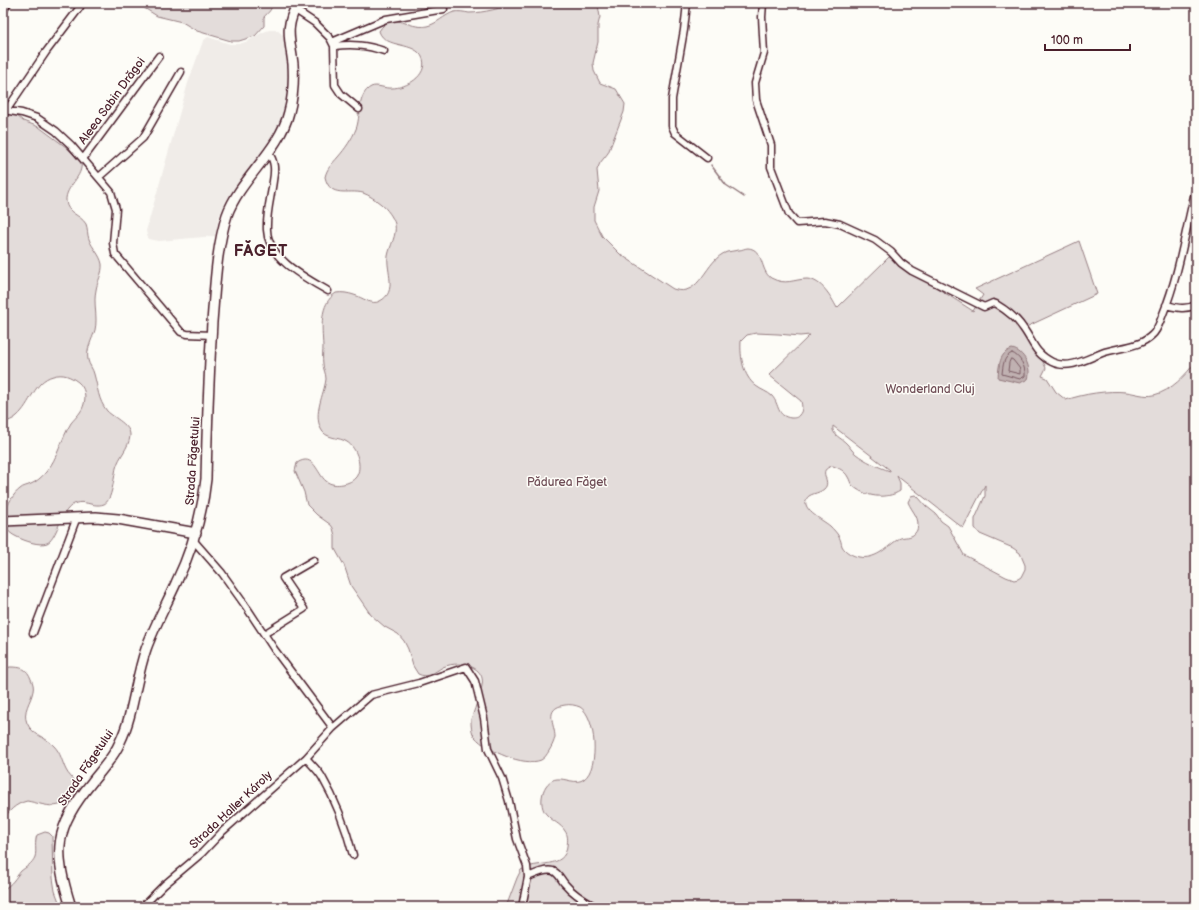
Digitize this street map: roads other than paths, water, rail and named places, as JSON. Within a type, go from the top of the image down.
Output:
[{"type":"main road","name":"Strada Făgetului","points":[[71,907],[63,882],[60,861],[60,842],[63,826],[74,805],[120,744],[126,731],[138,672],[146,648],[177,581],[195,537],[204,496],[206,479],[212,335],[218,254],[225,223],[234,200],[285,126],[293,86],[293,65],[289,39],[289,25],[296,6]]},
{"type":"main road","points":[[3,522],[96,517],[118,519],[195,537]]},
{"type":"street","points":[[3,11],[8,3]]},
{"type":"street","points":[[687,3],[684,30],[672,99],[672,126],[675,133],[707,158]]},
{"type":"street","points":[[763,3],[762,17],[764,52],[755,84],[756,100],[771,145],[771,167],[789,214],[797,223],[825,222],[840,224],[875,240],[891,252],[900,263],[912,271],[984,307],[992,303],[996,304],[1022,326],[1040,354],[1056,364],[1072,364],[1109,350],[1131,346],[1142,342],[1152,336],[1156,331],[1177,276],[1194,206],[1196,188]]},
{"type":"street","points":[[296,6],[315,22],[330,38],[333,44],[335,85],[341,94],[358,110]]},
{"type":"street","points":[[80,7],[4,111],[22,113],[37,118],[56,131],[70,145],[111,192],[116,209],[113,243],[115,254],[181,332],[187,334],[212,335]]},
{"type":"street","points":[[333,44],[386,19],[444,9]]},
{"type":"street","points":[[333,44],[365,45],[384,51]]},
{"type":"street","name":"Aleea Sabin Drăgoi","points":[[83,159],[159,56]]},
{"type":"street","points":[[98,177],[143,138],[181,72]]},
{"type":"street","points":[[268,152],[272,157],[274,172],[267,230],[274,250],[296,272],[328,291]]},
{"type":"street","points":[[1166,306],[1182,309],[1196,305]]},
{"type":"street","points":[[33,633],[77,517]]},
{"type":"street","points":[[195,537],[222,573],[274,649],[334,728]]},
{"type":"street","points":[[264,634],[304,610],[283,578],[314,560]]},
{"type":"street","name":"Strada Haller Károly","points":[[142,907],[164,885],[202,853],[223,831],[306,758],[334,728],[370,695],[419,683],[466,667],[475,681],[484,718],[488,749],[502,778],[518,839],[527,866],[528,877]]},
{"type":"street","points":[[306,758],[321,776],[341,816],[353,855]]},
{"type":"street","points":[[522,907],[528,877],[544,871],[552,871],[559,874],[565,884],[572,891],[596,907]]},
{"type":"water","points":[[1012,349],[1016,350],[1023,356],[1028,365],[1028,379],[1020,383],[998,378],[1000,360],[1004,354]]},
{"type":"waterway","points":[[711,165],[726,185],[744,197]]},
{"type":"district","name":"FĂGET","points":[[261,251]]},
{"type":"park label","name":"Wonderland Cluj","points":[[930,389]]},
{"type":"park label","name":"Pădurea Făget","points":[[567,482]]}]
